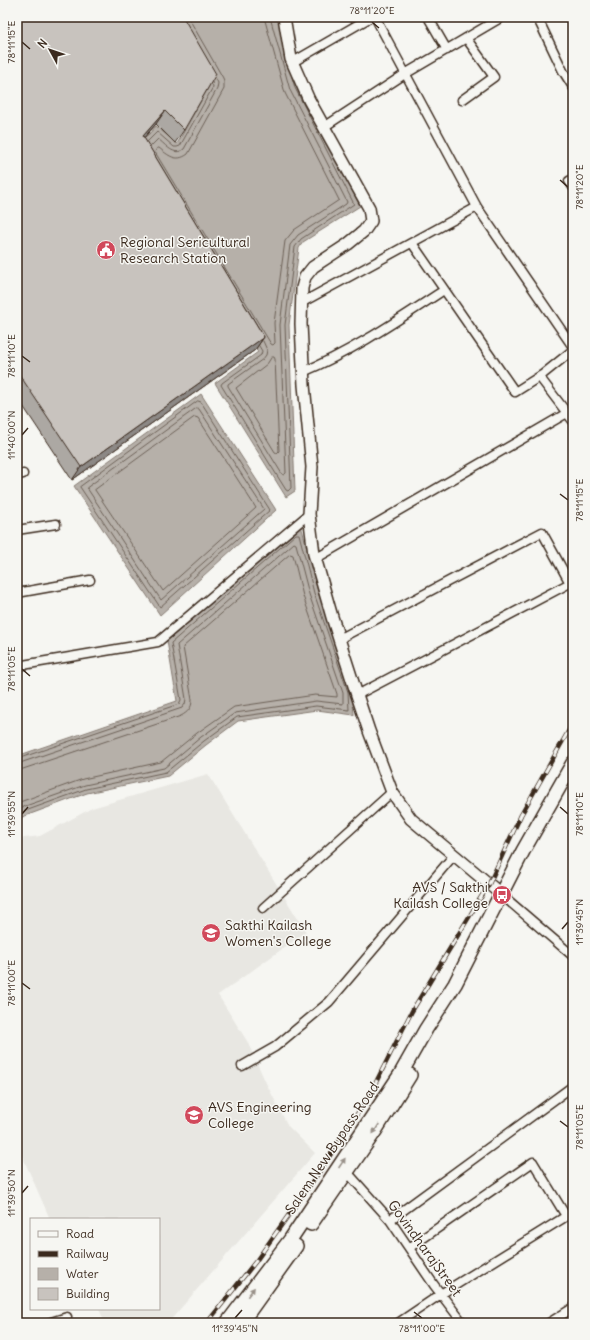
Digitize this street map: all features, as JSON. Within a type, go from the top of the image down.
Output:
[{"type":"main road","name":"Salem New Bypass Road","points":[[241,1323],[348,1172],[403,1087],[430,1040],[455,984],[524,851],[573,763]]},
{"type":"main road","name":"Salem New Bypass Road","points":[[227,1323],[290,1240],[345,1159],[400,1075],[426,1029],[455,984]]},
{"type":"street","points":[[284,17],[293,62],[309,100],[369,208],[371,221],[359,235],[313,267],[305,277],[302,288],[301,324],[303,372],[312,467],[309,514],[315,559],[339,639],[369,731],[392,792],[411,819],[573,956]]},
{"type":"street","points":[[293,62],[371,17]]},
{"type":"street","points":[[375,17],[477,207],[573,347]]},
{"type":"street","points":[[428,17],[447,50]]},
{"type":"street","points":[[324,127],[405,74],[502,17]]},
{"type":"street","points":[[537,17],[563,71],[573,87]]},
{"type":"street","points":[[462,100],[494,77],[466,38]]},
{"type":"street","points":[[573,179],[569,181],[573,187]]},
{"type":"street","points":[[301,303],[477,207]]},
{"type":"street","points":[[412,243],[515,392],[542,375],[573,350]]},
{"type":"street","points":[[303,372],[330,361],[444,290]]},
{"type":"street","points":[[542,375],[541,380],[573,421]]},
{"type":"street","points":[[315,559],[567,413]]},
{"type":"street","points":[[17,666],[158,642],[309,514]]},
{"type":"street","points":[[17,530],[56,524]]},
{"type":"street","points":[[339,639],[542,532],[570,583],[357,695]]},
{"type":"street","points":[[17,592],[90,580]]},
{"type":"street","points":[[263,908],[392,792]]},
{"type":"street","points":[[242,1066],[275,1047],[329,1002],[454,855]]},
{"type":"street","points":[[390,1220],[573,1086]]},
{"type":"street","points":[[398,1323],[441,1294],[570,1214],[533,1162],[409,1248]]},
{"type":"street","name":"GovindharajStreet","points":[[348,1172],[390,1220],[463,1323]]},
{"type":"street","points":[[550,1323],[573,1308]]},
{"type":"street","points":[[48,1323],[67,1317]]},
{"type":"shaded area","points":[[208,774],[306,932],[218,995],[247,1041],[288,1126],[315,1153],[168,1323],[155,1323],[151,1318],[128,1323],[105,1323],[99,1310],[160,1310],[160,1218],[50,1218],[17,1144],[17,839],[40,836],[92,808]]},
{"type":"water","points":[[171,17],[279,17],[299,86],[360,206],[303,242],[299,248],[289,325],[295,491],[286,497],[215,383],[258,352],[136,149],[156,126],[177,144],[210,85]]},
{"type":"water","points":[[201,394],[276,510],[160,615],[74,486]]},
{"type":"water","points":[[301,525],[318,592],[352,691],[354,715],[317,710],[238,721],[168,776],[87,793],[17,819],[17,756],[177,701],[167,641]]},
{"type":"building","name":"Regional Sericultural Research Station","points":[[17,17],[183,17],[216,74],[184,130],[165,111],[143,136],[264,337],[81,467],[17,371]]},
{"type":"railway","points":[[207,1323],[256,1261],[317,1175],[369,1096],[412,1011],[489,884],[521,815],[573,723]]},
{"type":"place","name":"Regional Sericultural Research Station","points":[[106,250]]},
{"type":"place","name":"AVS / Sakthi Kailash College","points":[[502,895]]},
{"type":"place","name":"Sakthi Kailash Women's College","points":[[211,933]]},
{"type":"place","name":"AVS Engineering College","points":[[194,1115]]}]
